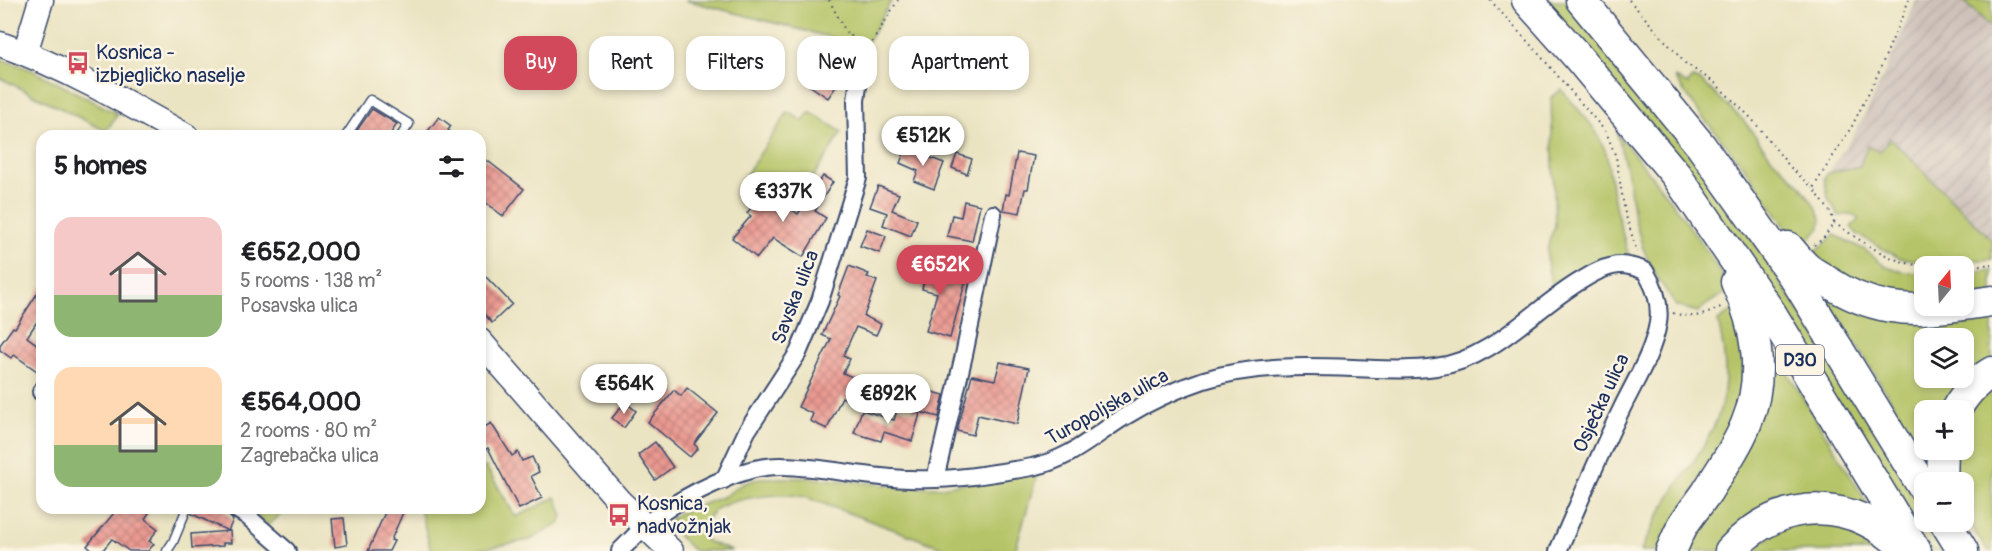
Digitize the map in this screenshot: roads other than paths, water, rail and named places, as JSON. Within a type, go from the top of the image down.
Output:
[{"type":"highway","name":"D30","points":[[1527,0],[1676,175],[1771,313],[1916,551]]},
{"type":"highway","name":"D30","points":[[1581,0],[1701,146],[1796,280],[1914,473]]},
{"type":"highway","points":[[1701,146],[1726,161],[1784,243],[1807,268],[1837,288],[1863,301],[1892,308],[1914,309]]},
{"type":"highway","points":[[1671,551],[1683,524],[1721,470],[1746,424],[1756,395],[1758,368],[1755,337],[1747,306],[1732,275],[1677,200],[1676,175]]},
{"type":"highway","points":[[1974,304],[1992,301]]},
{"type":"highway","points":[[1962,400],[1980,379],[1992,372]]},
{"type":"highway","points":[[1731,551],[1745,535],[1761,524],[1783,514],[1804,509],[1847,513],[1872,523],[1893,536],[1907,551]]},
{"type":"highway","points":[[1951,532],[1963,551]]},
{"type":"highway","points":[[1957,532],[1963,551]]},
{"type":"street","points":[[25,52],[41,0]]},
{"type":"street","points":[[0,44],[25,52],[100,89],[168,130]]},
{"type":"street","name":"Savska ulica","points":[[724,480],[747,431],[798,353],[820,301],[858,178],[857,90]]},
{"type":"street","points":[[935,479],[964,355],[993,214]]},
{"type":"street","name":"Turopoljska ulica","points":[[620,551],[645,526],[686,499],[747,471],[781,465],[909,479],[935,479],[985,474],[1055,461],[1077,451],[1124,417],[1170,393],[1233,372],[1302,367],[1396,371],[1443,367],[1487,349],[1550,301],[1595,272],[1615,265],[1645,271]]},
{"type":"street","name":"Osječka ulica","points":[[1558,551],[1595,465],[1643,365],[1658,323],[1659,307],[1653,283],[1645,271]]},
{"type":"street","points":[[486,348],[620,502],[671,551]]},
{"type":"street","points":[[244,514],[288,551]]},
{"type":"lane","points":[[350,130],[370,100],[409,124],[404,130]]},
{"type":"lane","points":[[167,551],[185,514]]},
{"type":"place","name":"Kosnica - izbjegličko naselje","points":[[78,63]]},
{"type":"place","name":"Kosnica, nadvožnjak","points":[[619,515]]}]
